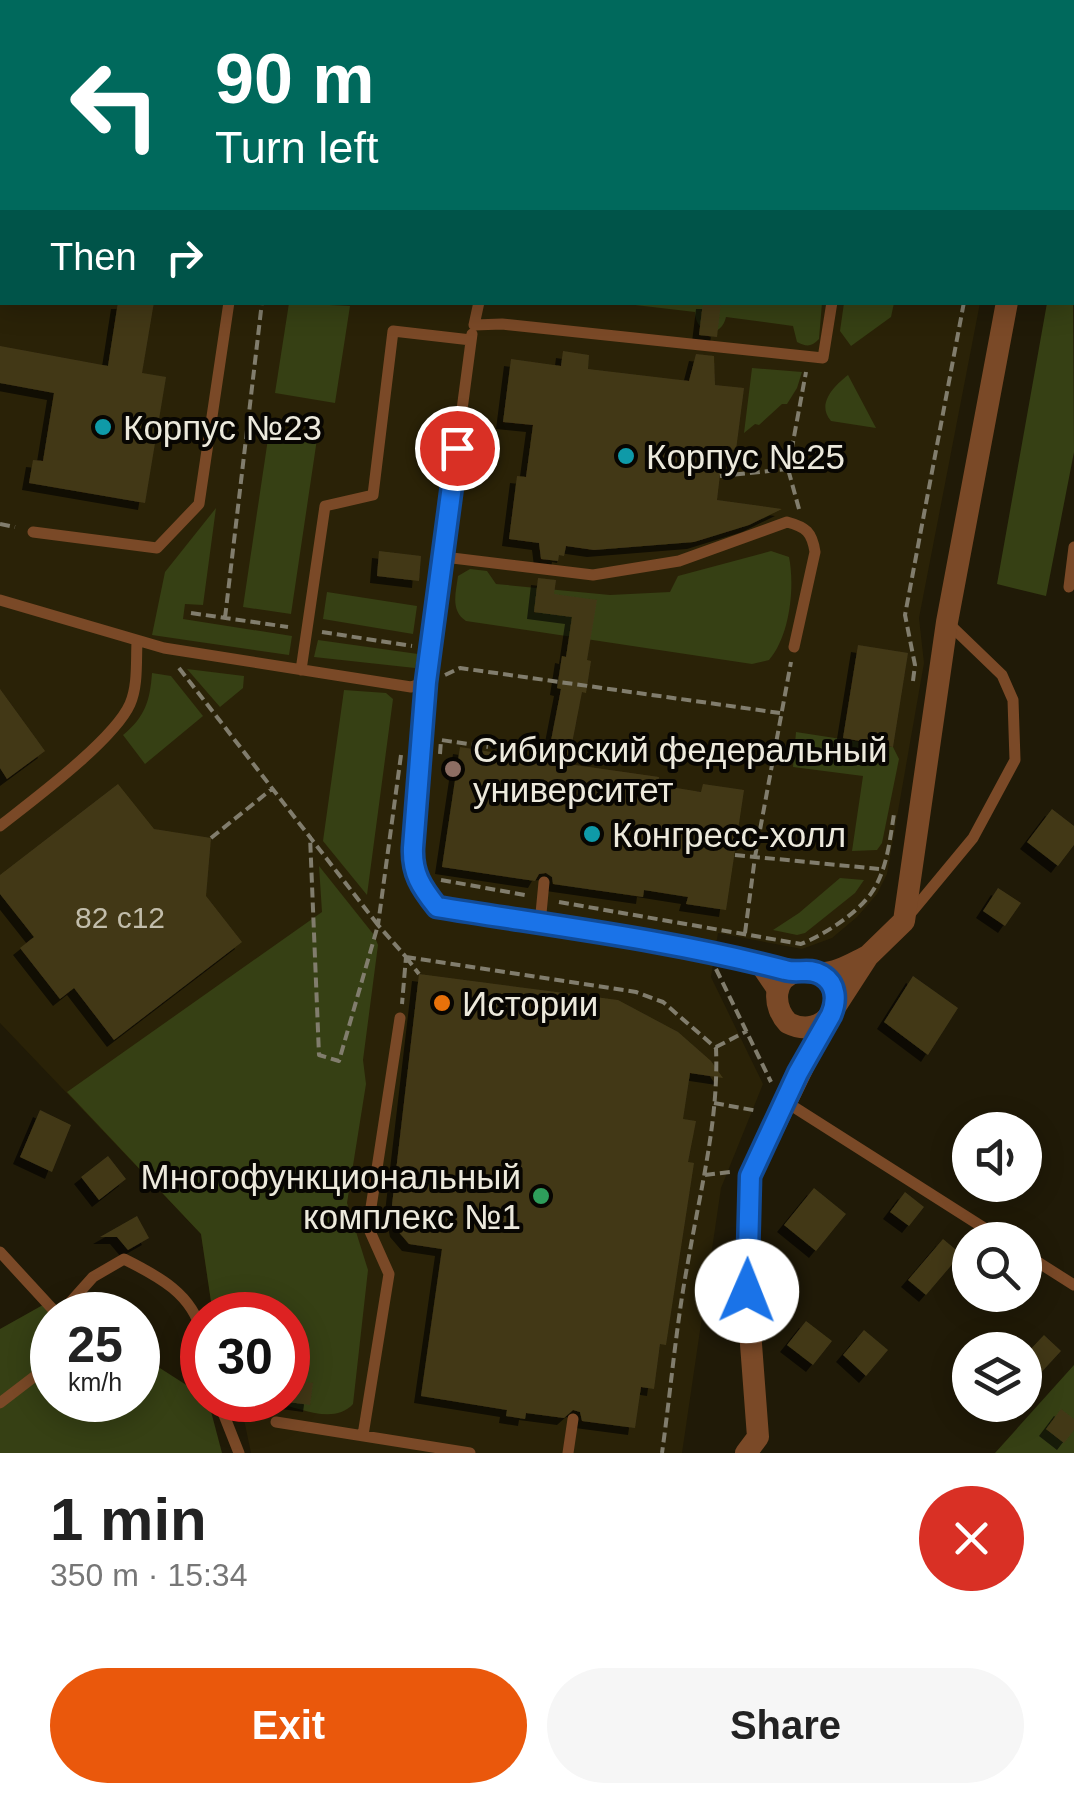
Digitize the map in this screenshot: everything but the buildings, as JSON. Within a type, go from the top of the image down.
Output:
[{"type":"street","points":[[759,1448],[747,1291],[750,1176],[774,1094],[798,1073],[868,956],[904,921],[947,622],[1006,305]]},
{"type":"street","points":[[821,974],[868,956]]},
{"type":"street","points":[[798,1073],[788,1024],[777,1007],[776,996],[784,978],[793,972],[812,970],[821,974],[833,988],[830,1014]]},
{"type":"street","points":[[788,1024],[807,1029],[830,1014]]},
{"type":"lane","points":[[33,532],[156,548],[199,504],[229,305]]},
{"type":"lane","points":[[478,305],[470,340],[426,682],[412,869],[437,907],[717,952],[793,972]]},
{"type":"lane","points":[[474,325],[502,324],[823,358],[832,305]]},
{"type":"lane","points":[[302,670],[325,506],[373,495],[393,332],[470,340]]},
{"type":"lane","points":[[444,557],[592,576],[679,561],[787,522],[804,526],[813,536],[815,552],[794,647]]},
{"type":"lane","points":[[1069,588],[1074,548]]},
{"type":"lane","points":[[0,600],[164,648],[410,686],[426,682]]},
{"type":"lane","points":[[904,921],[973,838],[1016,760],[1013,700],[1002,675],[947,622]]},
{"type":"lane","points":[[0,826],[71,770],[124,715],[132,701],[137,642]]},
{"type":"lane","points":[[540,924],[544,882]]},
{"type":"lane","points":[[752,961],[776,996]]},
{"type":"lane","points":[[362,1435],[389,1274],[368,1227],[400,1018]]},
{"type":"lane","points":[[774,1094],[975,1222]]},
{"type":"lane","points":[[0,1252],[37,1292]]},
{"type":"lane","points":[[79,1292],[92,1277],[124,1259],[166,1280],[180,1296]]},
{"type":"lane","points":[[1042,1265],[1074,1285]]},
{"type":"lane","points":[[0,1404],[30,1380]]},
{"type":"lane","points":[[568,1453],[573,1419]]},
{"type":"lane","points":[[227,1422],[239,1453]]},
{"type":"lane","points":[[276,1422],[470,1453]]},
{"type":"path","points":[[225,618],[262,305]]},
{"type":"path","points":[[913,683],[915,665],[906,615],[963,305]]},
{"type":"path","points":[[804,526],[788,469],[809,356]]},
{"type":"path","points":[[720,476],[788,469]]},
{"type":"path","points":[[191,613],[433,649],[460,668],[780,713]]},
{"type":"path","points":[[745,934],[755,857],[794,647]]},
{"type":"path","points":[[164,648],[310,836],[378,925],[339,1061],[319,1055],[310,836]]},
{"type":"path","points":[[426,682],[460,668]]},
{"type":"path","points":[[439,760],[442,740],[488,747]]},
{"type":"path","points":[[211,838],[272,788]]},
{"type":"path","points":[[426,877],[801,944],[831,929],[872,892],[886,857],[896,806]]},
{"type":"path","points":[[735,855],[881,870]]},
{"type":"path","points":[[714,1103],[758,1111],[774,1094],[716,968],[721,930]]},
{"type":"path","points":[[418,974],[406,957],[636,992],[662,1002],[716,1048]]},
{"type":"path","points":[[716,1048],[747,1031]]},
{"type":"path","points":[[662,1453],[687,1265],[705,1175],[716,1048]]},
{"type":"path","points":[[705,1175],[729,1173],[736,1164]]},
{"type":"path","points":[[678,1264],[687,1265]]},
{"type":"shaded area","name":"Сибирский федеральный университет","points":[[0,305],[980,305],[919,618],[924,663],[887,874],[877,894],[857,917],[832,938],[802,949],[718,933],[711,977],[763,1084],[721,1188],[682,1453],[251,1453],[244,1422],[310,1422],[310,1292],[210,1292],[201,1234],[0,1023]]},
{"type":"green space","points":[[289,305],[350,306],[335,403],[275,393]]},
{"type":"green space","points":[[635,305],[822,305],[819,339],[811,345],[797,342],[793,326],[726,317],[719,329],[709,331],[699,325],[695,312]]},
{"type":"green space","points":[[844,305],[894,305],[891,317],[851,346],[840,331]]},
{"type":"green space","points":[[1047,305],[1073,305],[1074,452],[1046,596],[997,584]]},
{"type":"green space","points":[[752,368],[802,372],[787,404],[744,433]]},
{"type":"green space","points":[[848,375],[876,428],[831,421],[827,415],[829,396]]},
{"type":"green space","points":[[269,432],[317,439],[291,614],[243,607]]},
{"type":"green space","points":[[216,508],[203,605],[185,604],[183,619],[292,636],[289,655],[152,635],[165,572]]},
{"type":"green space","points":[[771,551],[789,557],[789,611],[776,650],[769,660],[752,664],[466,621],[456,607],[458,576],[470,569],[487,571],[496,584],[610,595],[670,592],[678,576]]},
{"type":"green space","points":[[327,592],[417,606],[413,634],[323,619]]},
{"type":"green space","points":[[318,640],[418,654],[415,668],[314,657]]},
{"type":"green space","points":[[187,669],[244,676],[243,688],[220,707]]},
{"type":"green space","points":[[152,673],[171,676],[203,716],[145,764],[123,735],[145,708]]},
{"type":"green space","points":[[344,690],[386,693],[393,699],[367,895],[323,841]]},
{"type":"green space","points":[[796,732],[893,747],[899,759],[882,843],[877,850],[852,851],[863,776],[793,767]]},
{"type":"green space","points":[[319,866],[378,945],[363,1060],[366,1084],[347,1203],[368,1270],[353,1404],[327,1414],[310,1412],[310,1292],[210,1292],[201,1234],[67,1092],[322,912]]},
{"type":"green space","points":[[840,878],[864,880],[855,893],[805,933],[773,930],[799,913]]},
{"type":"green space","points":[[30,1312],[30,1422],[160,1422],[160,1368],[180,1381],[180,1422],[214,1422],[222,1453],[0,1453],[0,1329]]},
{"type":"green space","points":[[1074,1365],[1074,1453],[995,1453],[1023,1422],[1042,1422],[1042,1401]]},
{"type":"place","name":"Корпус №23","points":[[103,427]]},
{"type":"place","name":"Корпус №25","points":[[626,456]]},
{"type":"place","name":"Сибирский федеральный университет","points":[[453,769]]},
{"type":"place","name":"Конгресс-холл","points":[[592,834]]},
{"type":"place","name":"Истории","points":[[442,1003]]},
{"type":"place","name":"Многофункциональный комплекс №1","points":[[541,1196]]},
{"type":"route","points":[[457,448],[426,682],[413,848],[412,869],[423,889],[437,907],[717,952],[793,972],[812,970],[833,988],[835,1006],[798,1073],[750,1176],[747,1291]]}]
